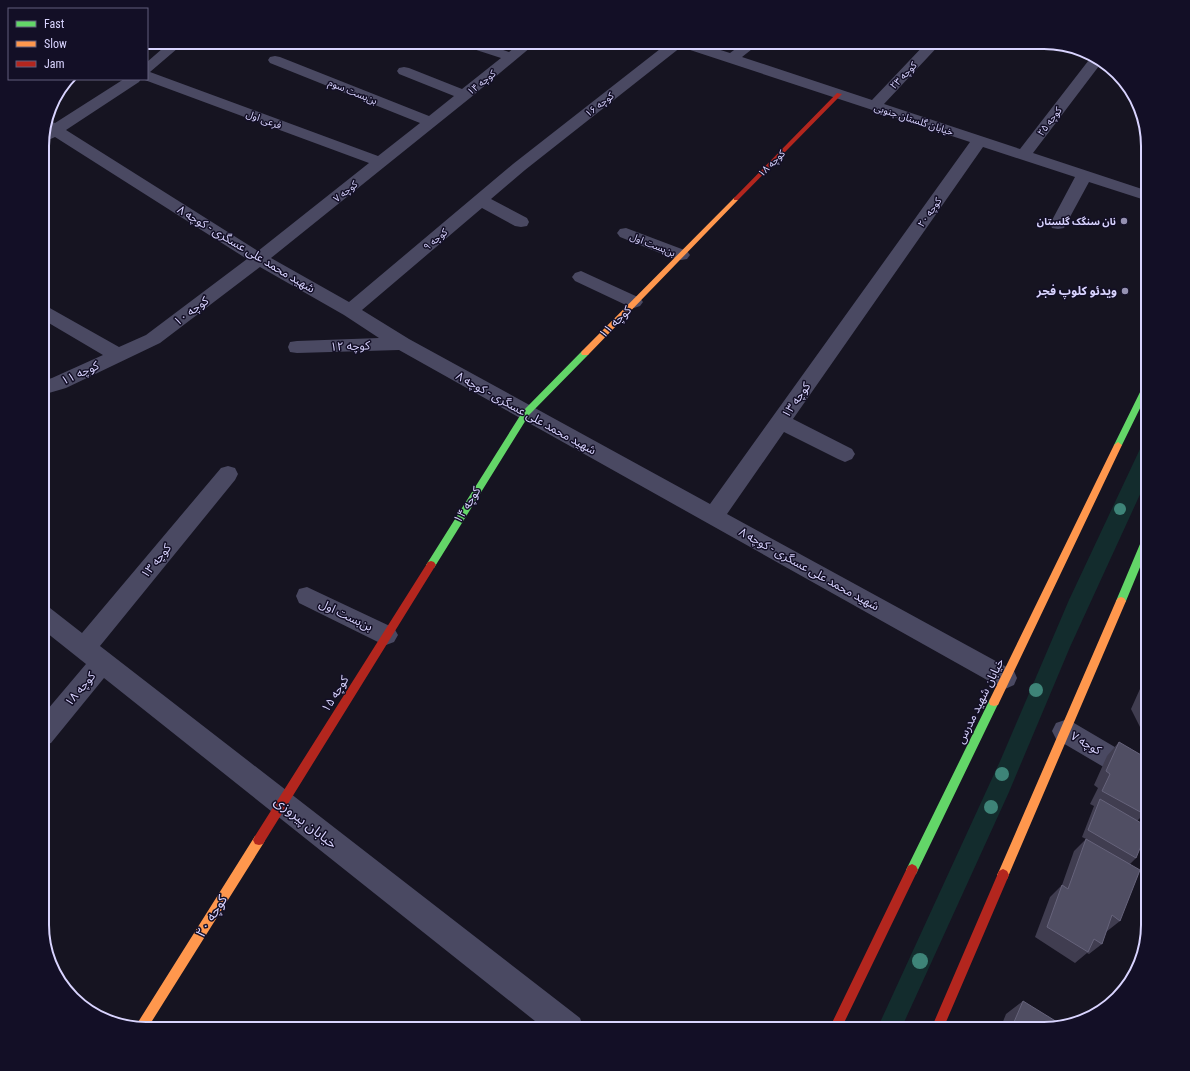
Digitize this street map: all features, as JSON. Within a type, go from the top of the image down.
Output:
[{"type":"street","points":[[148,68],[170,49]]},
{"type":"street","points":[[487,49],[511,57]]},
{"type":"street","name":"کوچه ۱۴","points":[[431,122],[521,49]]},
{"type":"street","name":"کوچه ۱۶","points":[[519,167],[671,49]]},
{"type":"street","name":"خیابان گلستان جنوبی","points":[[701,49],[1141,194]]},
{"type":"street","points":[[731,59],[745,49]]},
{"type":"street","name":"کوچه ۲۳","points":[[874,106],[928,49]]},
{"type":"street","name":"بن‌بست سوم","points":[[275,60],[431,122]]},
{"type":"street","name":"کوچه ۲۵","points":[[1023,155],[1094,63]]},
{"type":"street","points":[[404,71],[465,95]]},
{"type":"street","name":"فرعی اول","points":[[148,76],[381,162]]},
{"type":"street","points":[[51,129],[132,80]]},
{"type":"street","name":"کوچه ۱۸","points":[[704,231],[839,94]]},
{"type":"street","name":"کوچه ۷","points":[[259,259],[431,122]]},
{"type":"street","name":"شهید محمد علی عسگری - کوچه ۸","points":[[50,131],[259,259],[350,311],[402,344],[1005,678]]},
{"type":"street","name":"کوچه ۲۰","points":[[879,284],[980,141]]},
{"type":"street","name":"کوچه ۹","points":[[350,311],[519,167]]},
{"type":"street","points":[[1058,224],[1084,175]]},
{"type":"street","points":[[480,200],[521,222]]},
{"type":"street","name":"کوچه ۱۱","points":[[526,413],[704,231]]},
{"type":"street","name":"بن‌بست اول","points":[[626,233],[681,255]]},
{"type":"street","name":"کوچه ۱۰","points":[[118,356],[153,339],[259,259]]},
{"type":"street","points":[[581,277],[634,302]]},
{"type":"street","name":"کوچه ۱۳","points":[[714,517],[879,284]]},
{"type":"street","points":[[49,315],[118,356]]},
{"type":"street","name":"کوچه ۱۲","points":[[297,347],[402,344]]},
{"type":"street","name":"کوچه ۱۱","points":[[49,386],[59,383],[118,356]]},
{"type":"street","name":"خیابان شهید مدرس","points":[[838,1022],[1141,400]]},
{"type":"street","name":"کوچه ۱۴","points":[[409,598],[526,413]]},
{"type":"street","points":[[781,421],[845,454]]},
{"type":"street","name":"کوچه ۱۳","points":[[93,655],[228,474]]},
{"type":"street","points":[[940,1022],[1141,554]]},
{"type":"street","name":"بن‌بست اول","points":[[307,596],[386,635]]},
{"type":"street","name":"کوچه ۱۵","points":[[281,803],[409,598]]},
{"type":"street","name":"خیابان پیروزی","points":[[49,620],[560,1022]]},
{"type":"street","name":"کوچه ۱۸","points":[[49,724],[93,655]]},
{"type":"street","name":"کوچه ۷","points":[[1065,731],[1141,775]]},
{"type":"street","name":"کوچه ۲۰","points":[[145,1022],[281,803]]},
{"type":"green space","points":[[1141,447],[1141,492],[1070,647],[1009,792],[904,1022],[880,1022],[1001,759],[1069,600]]},
{"type":"building","points":[[1119,742],[1141,755],[1141,812],[1102,791],[1110,774],[1106,771]]},
{"type":"building","points":[[1100,799],[1141,823],[1141,846],[1136,858],[1088,830]]},
{"type":"building","points":[[1086,839],[1140,870],[1120,921],[1112,915],[1102,944],[1094,939],[1088,952],[1047,927],[1062,885],[1068,889]]},
{"type":"building","points":[[1023,1001],[1056,1021],[1050,1022],[1014,1022]]},
{"type":"traffic: fast","points":[[431,565],[526,413],[585,353]]},
{"type":"traffic: fast","points":[[1118,445],[1141,398]]},
{"type":"traffic: fast","points":[[1121,601],[1141,554]]},
{"type":"traffic: fast","points":[[912,870],[994,702]]},
{"type":"traffic: slow","points":[[585,353],[736,199]]},
{"type":"traffic: slow","points":[[994,702],[1118,445]]},
{"type":"traffic: slow","points":[[1003,875],[1121,601]]},
{"type":"traffic: slow","points":[[145,1022],[259,840]]},
{"type":"traffic: jam","points":[[736,199],[839,94]]},
{"type":"traffic: jam","points":[[259,840],[431,565]]},
{"type":"traffic: jam","points":[[838,1022],[912,870]]},
{"type":"traffic: jam","points":[[940,1022],[1003,875]]},
{"type":"place","name":"نان سنگک گلستان","points":[[1124,221]]},
{"type":"place","name":"ویدئو کلوپ فجر","points":[[1125,291]]}]
